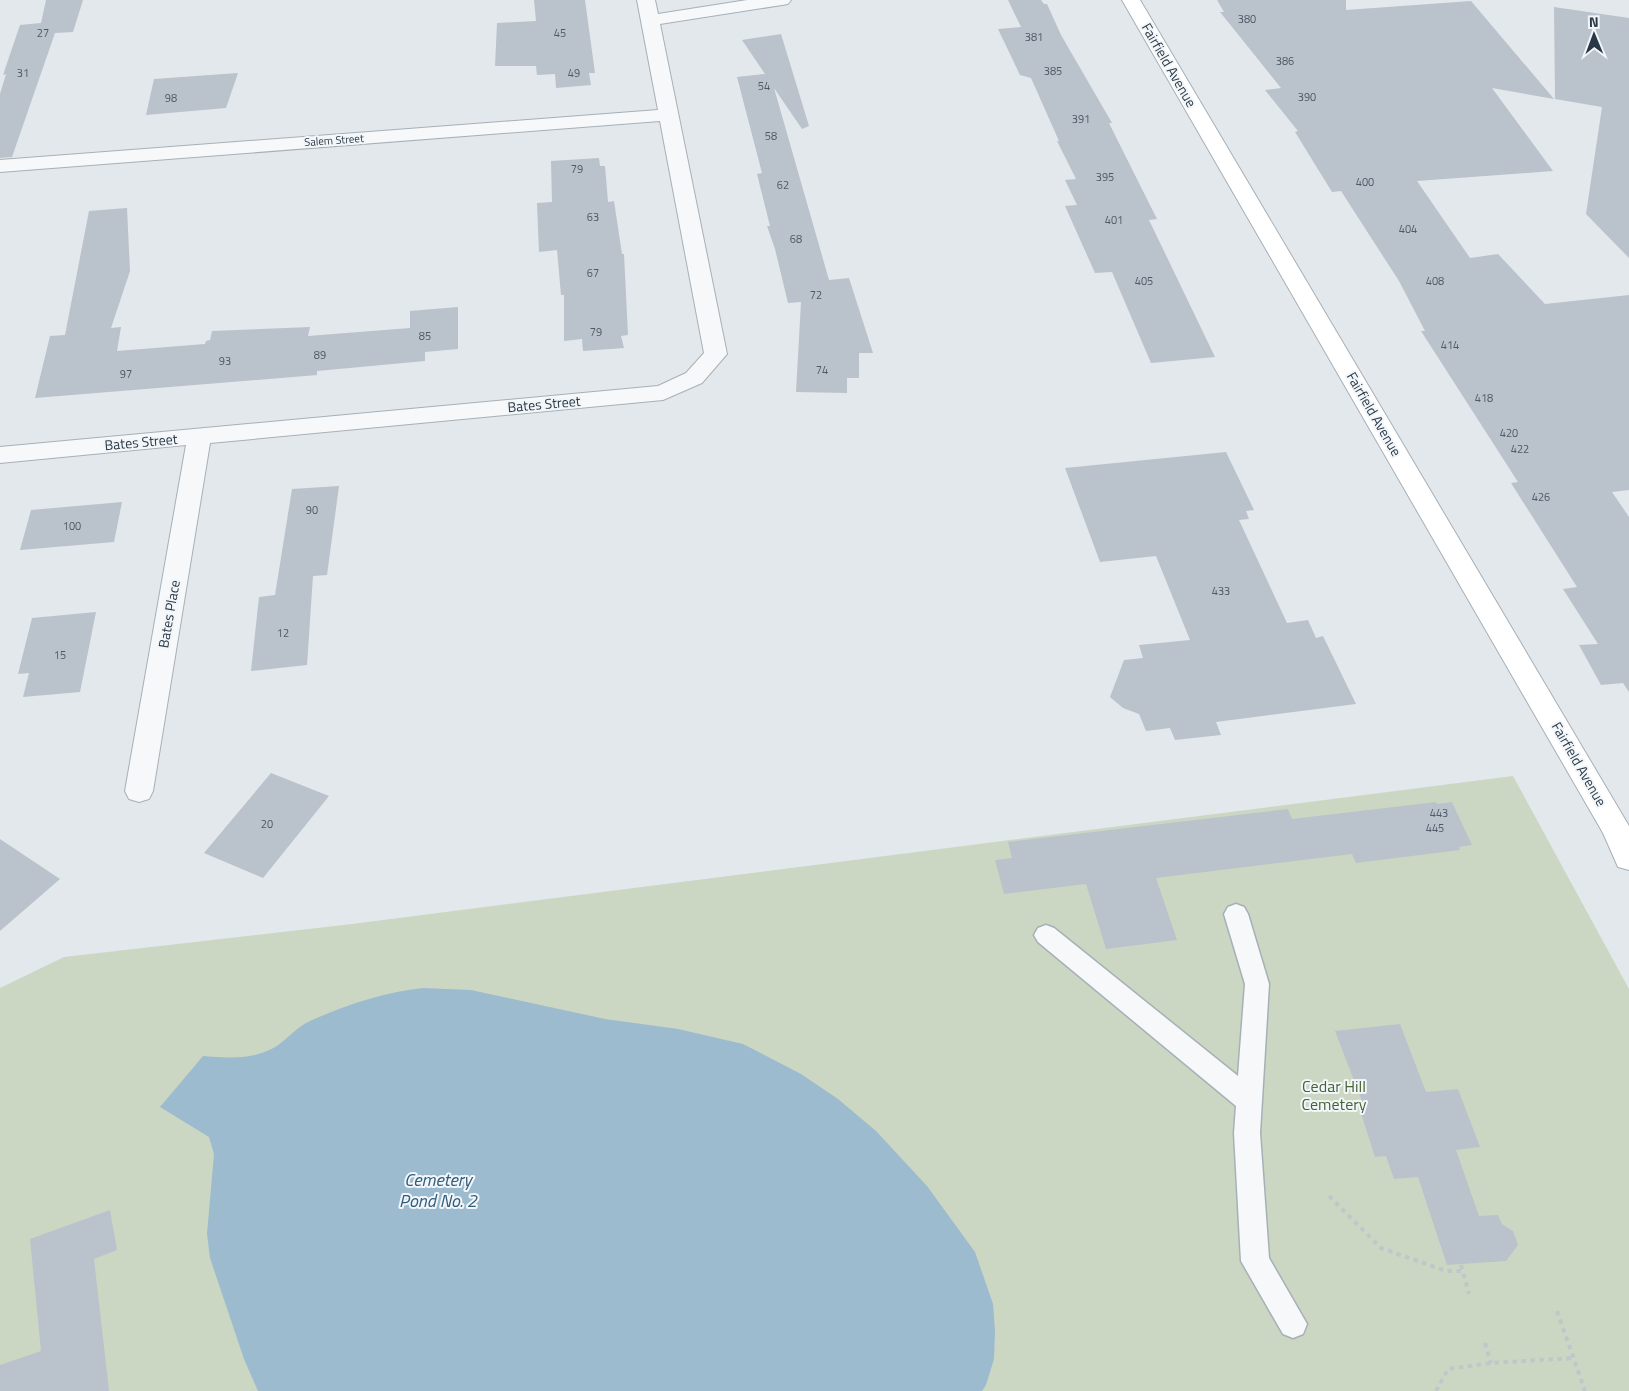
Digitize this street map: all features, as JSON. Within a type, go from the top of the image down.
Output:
[{"type":"main road","name":"Fairfield Avenue","points":[[1131,0],[1623,835],[1629,858]]},
{"type":"street","points":[[649,10],[782,0]]},
{"type":"street","name":"Bates Street","points":[[0,455],[663,393],[694,378],[716,354],[649,10]]},
{"type":"street","name":"Salem Street","points":[[0,166],[668,115]]},
{"type":"street","name":"Bates Place","points":[[139,791],[199,437]]},
{"type":"lane","points":[[1236,914],[1257,984],[1247,1132],[1255,1261],[1293,1324]]},
{"type":"lane","points":[[1046,935],[1249,1101]]},
{"type":"path","points":[[1329,1196],[1381,1248],[1446,1271],[1462,1271]]},
{"type":"path","points":[[1460,1265],[1469,1294]]},
{"type":"path","points":[[1557,1311],[1585,1391]]},
{"type":"path","points":[[1485,1343],[1490,1363]]},
{"type":"path","points":[[1436,1391],[1448,1369],[1490,1363],[1574,1358]]},
{"type":"green space","name":"Cedar Hill Cemetery","points":[[1513,776],[1629,989],[1629,1391],[0,1391],[0,988],[64,957],[352,924]]},
{"type":"water","name":"Cemetery Pond No. 2","points":[[423,988],[471,990],[605,1019],[678,1029],[743,1044],[801,1074],[838,1099],[876,1131],[927,1186],[975,1252],[993,1304],[995,1331],[994,1359],[986,1385],[982,1391],[258,1391],[244,1359],[210,1258],[207,1234],[214,1154],[209,1137],[160,1107],[203,1056],[241,1057],[260,1054],[277,1046],[301,1026],[323,1015],[380,996]]},
{"type":"building","points":[[46,0],[83,0],[73,32],[55,33],[12,157],[0,158],[0,94],[6,74],[3,75],[20,25],[41,23]]},
{"type":"building","points":[[534,0],[585,0],[595,73],[589,73],[591,85],[556,88],[555,74],[537,75],[536,66],[495,66],[497,23],[536,21]]},
{"type":"building","points":[[1008,0],[1041,0],[1044,4],[1047,4],[1061,35],[1112,123],[1109,123],[1157,219],[1149,220],[1215,357],[1151,363],[1112,272],[1095,273],[1065,206],[1077,205],[1065,180],[1076,179],[1057,141],[1059,141],[1031,78],[1020,75],[998,29],[1021,27]]},
{"type":"building","points":[[1217,0],[1346,0],[1346,10],[1471,1],[1554,99],[1492,88],[1553,171],[1417,181],[1470,258],[1498,254],[1545,304],[1629,295],[1629,490],[1612,492],[1629,517],[1629,692],[1623,683],[1601,685],[1579,645],[1598,644],[1563,589],[1577,587],[1511,483],[1518,482],[1421,331],[1425,331],[1399,281],[1341,191],[1332,192],[1295,132],[1298,131],[1265,90],[1281,88],[1220,12],[1224,12]]},
{"type":"building","points":[[1554,7],[1629,18],[1629,258],[1586,214],[1602,107],[1555,99]]},
{"type":"building","points":[[781,34],[809,126],[802,129],[774,88],[829,280],[849,278],[873,353],[859,353],[859,378],[847,378],[847,393],[796,392],[801,302],[788,303],[775,249],[767,226],[770,226],[757,174],[762,173],[737,77],[765,74],[742,40]]},
{"type":"building","points":[[238,73],[226,108],[146,115],[154,79]]},
{"type":"building","points":[[599,158],[600,166],[605,166],[608,202],[614,201],[622,254],[624,254],[628,335],[621,336],[624,348],[583,351],[582,339],[564,341],[564,295],[561,295],[557,250],[539,252],[537,203],[552,202],[551,161]]},
{"type":"building","points":[[127,208],[130,271],[111,328],[121,327],[117,351],[205,344],[206,341],[210,340],[212,331],[310,327],[308,336],[410,328],[410,311],[458,307],[458,349],[425,352],[425,361],[317,371],[317,375],[35,398],[50,336],[65,335],[89,211]]},
{"type":"building","points":[[1226,452],[1254,510],[1246,511],[1249,519],[1239,520],[1287,623],[1308,620],[1316,638],[1323,636],[1356,704],[1216,722],[1221,735],[1175,740],[1170,728],[1146,731],[1139,714],[1123,708],[1110,697],[1124,660],[1143,658],[1139,645],[1190,640],[1156,556],[1100,562],[1065,468]]},
{"type":"building","points":[[339,486],[327,575],[313,576],[307,665],[251,671],[259,597],[275,595],[292,489]]},
{"type":"building","points":[[122,502],[114,542],[20,550],[31,510]]},
{"type":"building","points":[[96,612],[80,692],[23,697],[29,673],[18,674],[32,618]]},
{"type":"building","points":[[271,773],[329,796],[263,878],[204,853]]},
{"type":"building","points":[[1436,802],[1437,804],[1452,802],[1472,845],[1459,847],[1460,850],[1356,863],[1352,854],[1156,878],[1177,940],[1106,949],[1086,884],[1004,894],[995,860],[1012,858],[1008,842],[1288,809],[1292,819]]},
{"type":"building","points":[[0,839],[60,879],[0,931]]},
{"type":"building","points":[[1400,1024],[1426,1092],[1458,1089],[1480,1147],[1456,1150],[1479,1216],[1498,1215],[1502,1224],[1513,1231],[1518,1245],[1506,1261],[1447,1265],[1418,1177],[1394,1179],[1386,1156],[1375,1157],[1358,1104],[1363,1104],[1335,1031]]},
{"type":"building","points":[[110,1210],[117,1250],[94,1259],[109,1391],[0,1391],[0,1365],[41,1351],[30,1239]]}]
